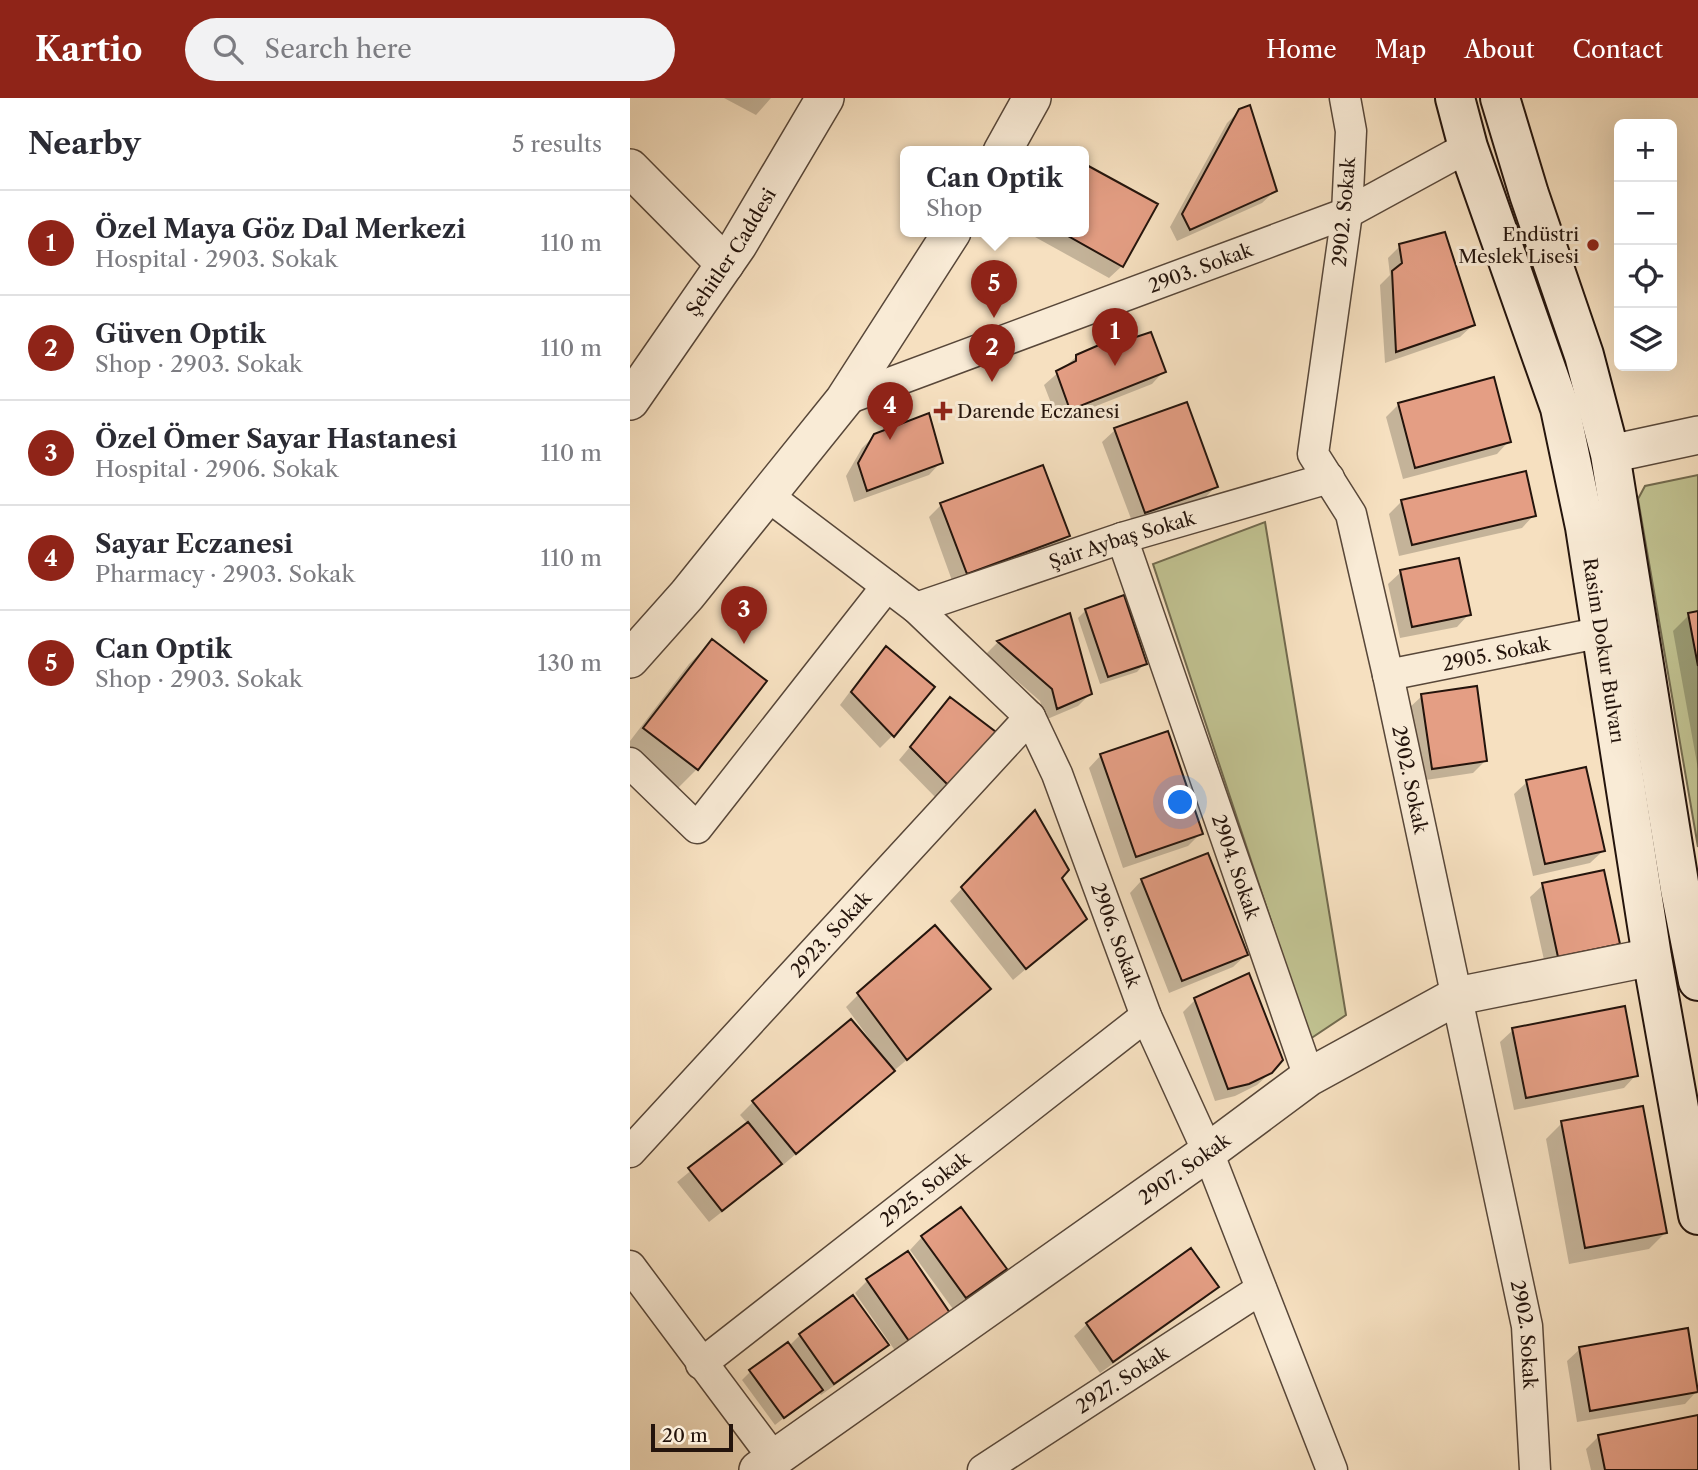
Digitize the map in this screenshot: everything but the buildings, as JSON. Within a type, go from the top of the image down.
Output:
[{"type":"main road","name":"Rasim Dokur Bulvarı","points":[[1455,98],[1468,147],[1560,408],[1585,527],[1603,632],[1652,957],[1698,1215]]},
{"type":"main road","points":[[1500,98],[1529,194],[1584,355],[1609,454],[1680,889],[1698,981]]},
{"type":"street","name":"Şehitler Caddesi","points":[[630,400],[738,246],[825,98]]},
{"type":"street","points":[[1005,146],[1032,98]]},
{"type":"street","name":"2902. Sokak","points":[[1345,98],[1351,131],[1347,213],[1313,454],[1351,514],[1388,675],[1527,1326],[1535,1470]]},
{"type":"street","name":"2903. Sokak","points":[[844,400],[1347,213],[1468,147]]},
{"type":"street","points":[[630,168],[725,264]]},
{"type":"street","points":[[630,659],[687,595],[844,400],[949,237]]},
{"type":"street","points":[[1609,454],[1698,435]]},
{"type":"street","name":"Şair Aybaş Sokak","points":[[916,608],[1122,538],[1329,478]]},
{"type":"street","name":"2906. Sokak","points":[[768,496],[916,608],[1030,717],[1057,774],[1146,1016],[1208,1152],[1332,1470]]},
{"type":"street","name":"2904. Sokak","points":[[1122,538],[1309,1077]]},
{"type":"street","points":[[630,763],[697,828],[887,586]]},
{"type":"street","name":"2905. Sokak","points":[[1388,675],[1603,632]]},
{"type":"street","name":"2923. Sokak","points":[[630,1152],[1030,717]]},
{"type":"street","name":"2907. Sokak","points":[[766,1465],[1208,1152],[1309,1077],[1457,996],[1652,957]]},
{"type":"street","name":"2925. Sokak","points":[[701,1364],[1146,1016]]},
{"type":"street","points":[[630,1266],[701,1364],[766,1465]]},
{"type":"street","name":"2927. Sokak","points":[[983,1470],[1261,1289]]},
{"type":"green space","points":[[1698,475],[1698,847],[1638,499],[1645,486]]},
{"type":"green space","points":[[1265,522],[1346,1015],[1310,1039],[1153,564]]},
{"type":"place","name":"Endüstri Meslek Lisesi","points":[[1593,245]]},
{"type":"place","name":"Can Optik","points":[[994,318]]},
{"type":"place","name":"Özel Maya Göz Dal Merkezi","points":[[1115,366]]},
{"type":"place","name":"Güven Optik","points":[[992,382]]},
{"type":"place","name":"Darende Eczanesi","points":[[943,411]]},
{"type":"place","name":"Sayar Eczanesi","points":[[890,440]]},
{"type":"place","name":"Özel Ömer Sayar Hastanesi","points":[[744,644]]}]
